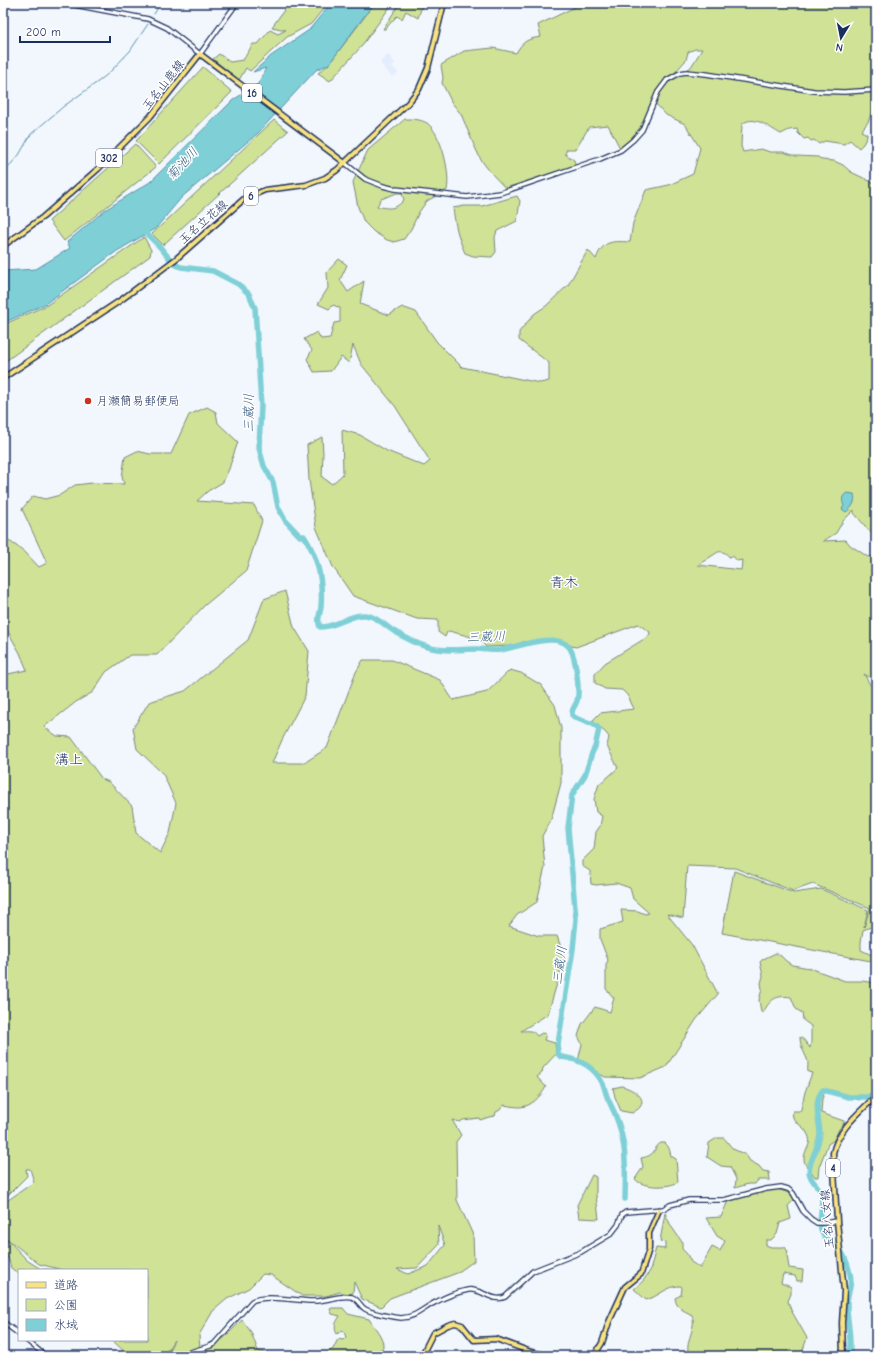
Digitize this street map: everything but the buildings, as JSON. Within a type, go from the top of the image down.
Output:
[{"type":"main road","name":"玉名立花線","points":[[3,378],[121,300],[167,266],[253,194],[266,190],[312,183],[325,178],[345,163],[408,103],[419,88],[428,68],[444,3]]},
{"type":"main road","name":"玉名山鹿線","points":[[3,246],[43,217],[98,169],[150,117],[200,54],[345,163]]},
{"type":"main road","name":"玉名八女線","points":[[844,1356],[842,1323],[844,1291],[839,1248],[833,1161],[835,1145],[840,1134],[851,1120],[876,1096]]},
{"type":"main road","points":[[594,1356],[602,1343],[609,1322],[625,1287],[640,1274],[649,1249],[649,1233],[659,1210]]},
{"type":"main road","points":[[424,1351],[433,1333],[448,1325],[455,1324],[462,1326],[474,1340],[496,1339],[531,1352],[548,1356]]},
{"type":"street","points":[[64,3],[148,19],[167,28],[200,54]]},
{"type":"street","name":"302","points":[[200,54],[237,3]]},
{"type":"street","points":[[345,163],[365,179],[383,186],[457,196],[478,196],[508,191],[600,159],[621,150],[642,130],[661,88],[667,80],[680,73],[694,72],[814,91],[844,92],[876,90]]},
{"type":"street","points":[[177,1356],[214,1344],[252,1301],[260,1298],[315,1301],[352,1297],[368,1310],[399,1318],[412,1316],[436,1302],[469,1290],[482,1292],[494,1298],[502,1299],[533,1271],[581,1252],[611,1234],[618,1225],[622,1215],[626,1212],[659,1210],[690,1200],[724,1200],[766,1189],[781,1188],[788,1189],[793,1193],[803,1211],[811,1219],[820,1223],[837,1221]]},
{"type":"street","points":[[3,1322],[18,1333]]},
{"type":"street","points":[[27,1341],[46,1356]]},
{"type":"shaded area","points":[[389,55],[395,64],[388,69],[393,67],[398,73],[392,77],[381,64],[381,61]]},
{"type":"green space","points":[[289,3],[328,3],[311,24],[287,37],[250,71],[246,68],[239,80],[213,59],[219,54],[230,62],[243,60],[253,44],[258,44],[270,30],[278,34],[286,30],[272,27]]},
{"type":"green space","points":[[375,3],[393,3],[360,48],[330,81],[318,73],[329,64]]},
{"type":"green space","points":[[400,3],[423,3],[418,18],[406,11],[402,19],[397,16],[385,29],[383,29]]},
{"type":"green space","points":[[610,3],[876,3],[876,111],[871,114],[868,122],[861,131],[867,134],[863,144],[859,148],[850,140],[844,144],[825,141],[819,144],[808,138],[804,139],[798,133],[797,129],[789,130],[781,134],[762,123],[752,120],[742,124],[741,146],[743,152],[761,149],[770,152],[783,152],[796,156],[818,157],[822,160],[834,161],[843,165],[851,172],[876,184],[876,536],[871,533],[854,513],[854,510],[843,521],[836,533],[823,541],[846,540],[850,545],[868,557],[876,556],[876,681],[864,674],[876,695],[876,749],[873,754],[876,756],[876,925],[863,930],[861,950],[876,957],[876,962],[722,933],[734,871],[794,893],[821,889],[868,910],[864,927],[870,908],[813,884],[793,891],[735,868],[687,866],[683,918],[667,914],[692,945],[718,994],[696,1020],[666,1067],[640,1078],[605,1077],[578,1061],[582,1044],[578,1036],[582,1024],[595,1007],[610,1012],[614,998],[606,989],[606,965],[608,960],[600,939],[600,929],[623,922],[621,910],[638,911],[645,914],[649,913],[633,899],[630,888],[616,883],[591,884],[590,871],[582,866],[582,861],[594,849],[596,832],[600,826],[602,816],[596,812],[594,799],[599,784],[618,768],[607,746],[609,737],[592,721],[600,713],[634,709],[628,696],[622,690],[605,689],[595,683],[595,674],[605,663],[649,636],[650,632],[638,624],[576,647],[563,642],[541,640],[523,642],[511,646],[486,647],[479,639],[449,631],[445,637],[438,632],[438,620],[417,619],[353,596],[333,567],[316,527],[309,480],[307,445],[322,437],[322,477],[332,484],[343,474],[342,430],[360,435],[387,451],[424,466],[430,461],[395,406],[361,364],[353,345],[349,363],[341,357],[331,371],[314,372],[307,359],[312,350],[304,339],[317,332],[321,339],[330,338],[334,323],[340,322],[340,308],[333,305],[329,309],[318,304],[328,288],[327,272],[339,259],[347,265],[340,280],[348,292],[364,281],[360,304],[389,315],[402,307],[416,312],[437,342],[462,367],[540,383],[549,381],[549,363],[519,340],[519,332],[534,314],[546,306],[568,285],[588,250],[596,259],[602,248],[609,243],[630,242],[633,223],[646,190],[669,185],[693,174],[700,148],[685,124],[666,115],[654,102],[642,130],[621,150],[608,125],[589,127],[576,149],[567,149],[565,154],[574,160],[576,167],[508,191],[481,160],[461,114],[452,103],[442,83],[443,78],[441,65],[464,51],[493,48],[516,53],[526,41],[541,37],[538,25],[577,6],[608,7]],"holes":[[[695,49],[702,49],[691,67],[663,86],[686,60],[688,52]],[[718,552],[727,554],[729,557],[733,556],[737,561],[742,560],[741,570],[698,565]]]},
{"type":"green space","points":[[203,67],[232,92],[159,164],[136,141]]},
{"type":"green space","points":[[405,119],[419,120],[427,123],[437,135],[441,144],[448,174],[447,190],[427,201],[404,239],[394,242],[387,240],[374,232],[364,222],[358,207],[353,182],[368,150]],"holes":[[[397,193],[402,193],[404,200],[398,206],[392,208],[377,206],[381,199]]]},
{"type":"green space","points":[[274,120],[288,131],[163,245],[152,234]]},
{"type":"green space","points":[[135,144],[156,167],[64,241],[49,221]]},
{"type":"green space","points":[[517,196],[520,201],[517,221],[497,231],[495,237],[496,252],[492,257],[473,256],[465,253],[457,231],[453,208],[464,206],[482,206]]},
{"type":"green space","points":[[144,237],[151,250],[150,256],[3,363],[3,325],[47,305]]},
{"type":"green space","points":[[207,407],[216,412],[218,423],[238,442],[223,482],[208,491],[197,501],[254,505],[262,521],[246,571],[205,605],[157,655],[130,655],[106,672],[93,692],[76,702],[44,727],[57,736],[71,737],[102,779],[109,782],[132,806],[136,833],[160,853],[170,833],[176,803],[163,774],[137,749],[133,728],[149,702],[185,691],[248,640],[264,599],[285,591],[294,627],[309,651],[305,696],[272,763],[304,763],[327,748],[356,672],[363,660],[392,660],[440,680],[453,700],[487,692],[510,670],[521,673],[541,685],[555,705],[561,728],[561,783],[551,820],[542,836],[545,867],[537,902],[517,915],[509,926],[539,936],[557,936],[563,953],[560,973],[548,1014],[521,1031],[532,1031],[537,1036],[542,1033],[546,1034],[544,1040],[555,1043],[556,1054],[543,1068],[542,1073],[537,1077],[546,1087],[532,1103],[524,1107],[504,1105],[496,1112],[495,1116],[480,1120],[479,1118],[463,1120],[460,1122],[452,1120],[461,1135],[456,1142],[457,1200],[473,1235],[474,1261],[457,1273],[390,1298],[381,1307],[362,1299],[354,1282],[353,1293],[348,1294],[340,1292],[326,1296],[302,1296],[271,1275],[263,1274],[249,1288],[227,1299],[213,1311],[199,1335],[200,1349],[205,1351],[225,1337],[242,1320],[251,1332],[258,1351],[279,1356],[166,1356],[174,1340],[164,1356],[129,1356],[113,1341],[148,1341],[148,1269],[59,1269],[39,1264],[5,1237],[28,1261],[41,1269],[18,1269],[18,1273],[11,1268],[8,1257],[3,1254],[3,817],[5,813],[3,809],[3,675],[27,670],[20,653],[3,623],[3,537],[24,551],[39,567],[47,563],[22,509],[33,496],[45,499],[60,495],[75,485],[92,483],[124,484],[122,477],[125,457],[137,451],[150,454],[171,454],[189,415]],"holes":[[[26,1169],[30,1169],[34,1182],[4,1203],[8,1195],[27,1176]],[[438,1226],[445,1245],[428,1266],[408,1274],[397,1269],[417,1268],[439,1245]]]},
{"type":"green space","points":[[776,953],[792,965],[810,968],[845,981],[876,983],[876,1090],[859,1100],[826,1089],[822,1099],[821,1113],[844,1121],[844,1123],[839,1129],[834,1140],[828,1144],[819,1167],[818,1177],[815,1177],[804,1162],[804,1155],[809,1144],[809,1137],[805,1130],[793,1118],[793,1111],[800,1111],[801,1109],[812,1073],[808,1072],[808,1061],[801,1046],[800,1040],[800,1037],[810,1048],[811,1026],[803,1020],[802,1013],[796,1009],[791,997],[777,997],[768,1004],[763,1013],[761,1012],[759,1000],[763,976],[760,962]]},
{"type":"green space","points":[[622,1086],[637,1093],[642,1099],[642,1103],[639,1108],[632,1113],[621,1111],[615,1097],[613,1088]]},
{"type":"green space","points":[[717,1138],[724,1138],[733,1149],[746,1155],[750,1161],[759,1166],[763,1171],[769,1172],[770,1180],[758,1180],[755,1184],[748,1184],[735,1188],[736,1179],[730,1167],[721,1166],[707,1157],[709,1143]]},
{"type":"green space","points":[[661,1143],[666,1144],[671,1156],[676,1159],[678,1182],[674,1184],[656,1186],[638,1182],[635,1179],[643,1167],[641,1158],[647,1157],[653,1153],[657,1146]]},
{"type":"green space","points":[[592,1175],[596,1177],[596,1195],[599,1219],[579,1218],[577,1205]]},
{"type":"green space","points":[[774,1188],[789,1193],[795,1199],[788,1206],[791,1219],[780,1223],[777,1234],[771,1240],[766,1240],[766,1245],[771,1247],[785,1247],[788,1252],[789,1268],[803,1270],[802,1281],[797,1281],[795,1276],[783,1274],[781,1283],[791,1287],[791,1294],[788,1301],[791,1310],[807,1338],[802,1353],[803,1356],[693,1356],[688,1352],[688,1342],[693,1324],[692,1315],[678,1306],[675,1298],[681,1295],[681,1286],[667,1289],[646,1300],[634,1289],[643,1281],[650,1271],[656,1248],[665,1249],[665,1242],[660,1241],[665,1213],[671,1226],[682,1242],[682,1249],[687,1254],[691,1262],[700,1268],[712,1247],[720,1251],[725,1241],[717,1236],[706,1218],[721,1217],[728,1201]]},
{"type":"green space","points":[[343,1308],[348,1314],[369,1319],[378,1332],[383,1344],[383,1348],[376,1352],[378,1356],[293,1356],[306,1352],[327,1353],[333,1349],[338,1339],[343,1340],[346,1337],[343,1330],[337,1334],[335,1329],[337,1320],[340,1316],[332,1314],[330,1309]]},
{"type":"water","name":"菊池川","points":[[331,3],[374,3],[329,64],[316,70],[258,133],[182,197],[156,228],[117,251],[45,304],[3,323],[3,271],[36,269],[70,248],[67,242],[105,210],[150,182],[233,100],[258,84],[266,68],[253,72],[271,56],[309,30]]},
{"type":"water","points":[[847,493],[854,494],[855,499],[852,506],[846,512],[842,509],[844,506],[842,499]]},
{"type":"waterway","points":[[154,14],[161,3]]},
{"type":"waterway","points":[[3,173],[19,155],[31,134],[64,106],[109,73],[130,51],[148,24]]},
{"type":"waterway","name":"三蔵川","points":[[142,229],[174,264],[181,267],[213,271],[238,284],[249,294],[255,308],[258,354],[261,406],[259,448],[264,466],[273,482],[278,507],[285,520],[300,536],[304,536],[313,552],[321,587],[321,606],[318,621],[320,627],[326,627],[364,615],[377,619],[395,632],[412,641],[434,649],[501,650],[545,640],[554,640],[562,642],[571,650],[577,673],[578,690],[577,701],[572,715],[575,718],[593,724],[599,729],[595,747],[585,775],[572,795],[568,828],[576,919],[573,949],[558,1044],[558,1054],[561,1057],[586,1065],[596,1073],[603,1084],[622,1137],[625,1161],[625,1199]]},
{"type":"waterway","points":[[849,1356],[850,1336],[847,1301],[851,1277],[843,1254],[822,1233],[820,1225],[822,1198],[821,1193],[811,1178],[809,1168],[820,1134],[817,1105],[823,1090],[849,1097],[876,1097]]},
{"type":"place","name":"月瀬簡易郵便局","points":[[88,401]]},
{"type":"district","name":"青木","points":[[564,582]]},
{"type":"district","name":"溝上","points":[[69,759]]}]
